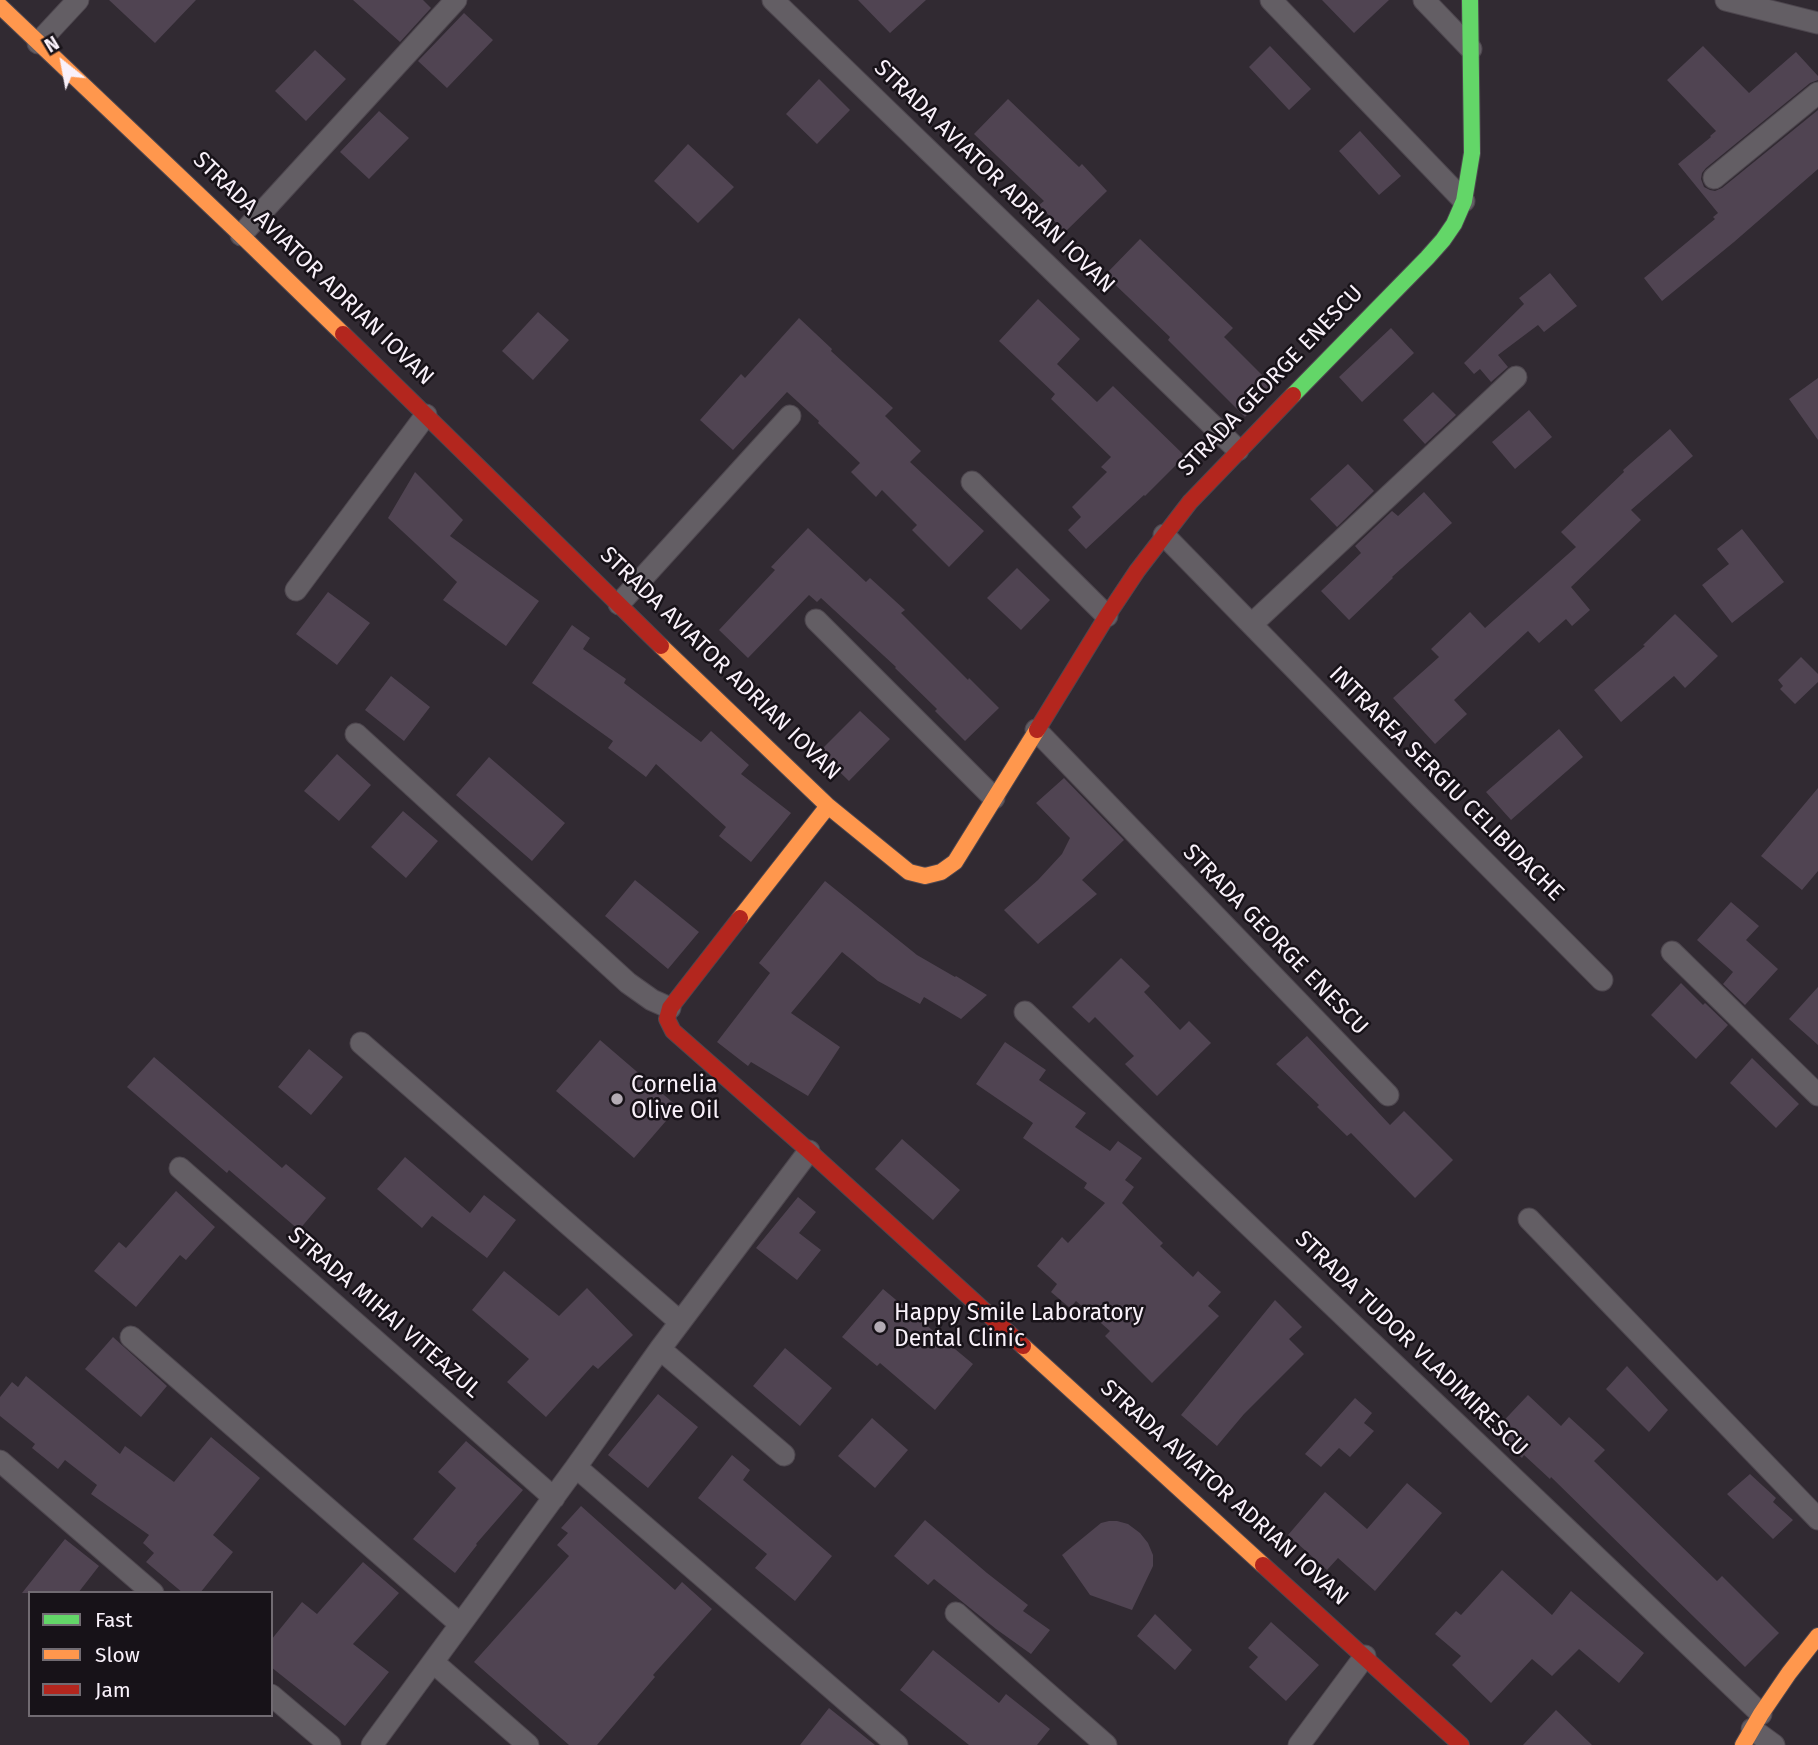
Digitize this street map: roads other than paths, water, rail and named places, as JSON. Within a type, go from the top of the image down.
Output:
[{"type":"street","points":[[38,43],[78,0]]},
{"type":"street","points":[[241,235],[457,0]]},
{"type":"street","name":"STRADA AVIATOR ADRIAN IOVAN","points":[[773,0],[1238,450]]},
{"type":"street","points":[[1271,0],[1464,201]]},
{"type":"street","points":[[1424,0],[1471,49]]},
{"type":"street","name":"STRADA GEORGE ENESCU","points":[[828,806],[909,872],[925,876],[941,872],[955,862],[1107,616],[1164,535],[1238,450],[1443,240],[1454,224],[1464,201],[1472,153],[1471,0]]},
{"type":"street","points":[[1726,0],[1818,23]]},
{"type":"street","name":"STRADA AVIATOR ADRIAN IOVAN","points":[[0,6],[241,235],[828,806],[670,1008],[667,1019],[673,1031],[809,1151],[1461,1745]]},
{"type":"street","points":[[1714,178],[1818,93]]},
{"type":"street","points":[[1252,624],[1516,377]]},
{"type":"street","points":[[296,590],[426,415]]},
{"type":"street","points":[[619,604],[790,416]]},
{"type":"street","points":[[972,482],[1107,616]]},
{"type":"street","name":"INTRAREA SERGIU CELIBIDACHE","points":[[1164,535],[1602,980]]},
{"type":"street","points":[[816,620],[994,798]]},
{"type":"street","name":"STRADA GEORGE ENESCU","points":[[1036,730],[1388,1095]]},
{"type":"street","points":[[356,734],[628,983],[652,1000],[670,1008]]},
{"type":"street","points":[[1672,952],[1818,1095]]},
{"type":"street","name":"STRADA TUDOR VLADIMIRESCU","points":[[1026,1012],[1752,1729],[1774,1745]]},
{"type":"street","points":[[361,1044],[680,1322]]},
{"type":"street","points":[[372,1745],[660,1349],[809,1151]]},
{"type":"street","name":"STRADA MIHAI VITEAZUL","points":[[180,1168],[554,1498]]},
{"type":"street","points":[[1529,1219],[1818,1519]]},
{"type":"street","points":[[131,1337],[460,1624]]},
{"type":"street","points":[[660,1349],[784,1455]]},
{"type":"street","points":[[0,1461],[151,1591]]},
{"type":"street","points":[[576,1467],[897,1745]]},
{"type":"street","points":[[956,1613],[1106,1745]]},
{"type":"street","points":[[1752,1729],[1788,1673],[1818,1636]]},
{"type":"street","points":[[1299,1745],[1365,1656]]},
{"type":"street","points":[[433,1662],[528,1745]]},
{"type":"street","points":[[273,1697],[330,1745]]},
{"type":"place","name":"Cornelia Olive Oil","points":[[617,1099]]},
{"type":"place","name":"Happy Smile Laboratory Dental Clinic","points":[[880,1327]]}]
